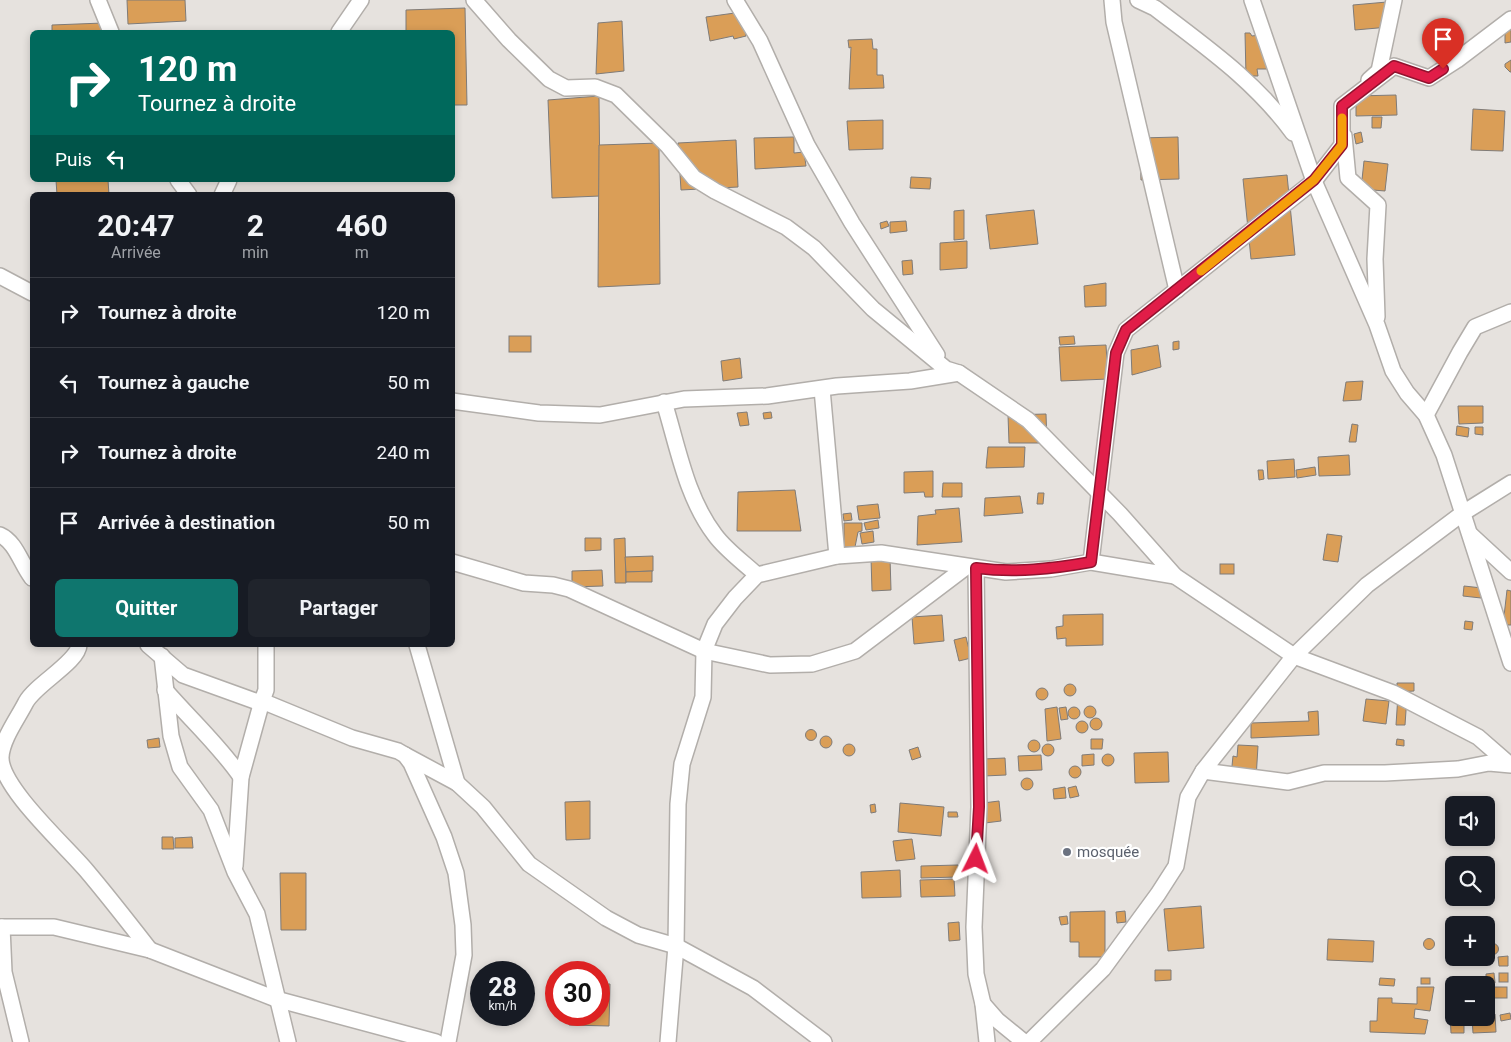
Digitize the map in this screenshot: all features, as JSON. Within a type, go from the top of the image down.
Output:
[{"type":"street","points":[[98,0],[111,30]]},
{"type":"street","points":[[340,30],[361,0]]},
{"type":"street","points":[[474,0],[509,40],[549,79],[566,88],[595,87],[616,95],[668,146],[694,178],[715,191],[786,227],[814,248],[873,310],[952,371],[1028,420],[1098,492],[1175,576],[1294,656],[1393,693],[1478,737],[1510,764]]},
{"type":"street","points":[[735,0],[760,41],[807,145],[852,223],[952,371]]},
{"type":"street","points":[[1112,0],[1114,22],[1177,290]]},
{"type":"street","points":[[1138,0],[1156,8],[1251,84],[1276,110],[1302,147]]},
{"type":"street","points":[[1252,0],[1314,180],[1377,325],[1393,371],[1407,393],[1426,415],[1444,454],[1511,663]]},
{"type":"street","points":[[1091,562],[1116,353],[1126,330],[1314,180],[1342,145],[1342,106],[1379,71],[1394,0]]},
{"type":"street","points":[[1342,106],[1394,66],[1429,78],[1457,60],[1511,18]]},
{"type":"street","points":[[1342,106],[1348,178],[1378,205],[1375,258],[1377,325]]},
{"type":"street","points":[[0,276],[30,292]]},
{"type":"street","points":[[1426,415],[1475,328],[1511,312]]},
{"type":"street","points":[[455,401],[574,416],[600,415],[684,399],[767,396],[910,381],[952,371]]},
{"type":"street","points":[[822,389],[837,556]]},
{"type":"street","points":[[664,402],[682,460],[688,490],[715,535],[757,575]]},
{"type":"street","points":[[1030,1042],[1103,969],[1176,866],[1188,797],[1203,771],[1294,656],[1366,585],[1463,513],[1511,483]]},
{"type":"street","points":[[1470,534],[1511,572]]},
{"type":"street","points":[[0,535],[12,543],[22,566],[30,576]]},
{"type":"street","points":[[668,1042],[676,946],[678,804],[682,764],[703,697],[704,651],[715,624],[735,598],[757,575],[837,556],[882,553],[1006,572],[1051,569],[1091,562],[1175,576]]},
{"type":"street","points":[[455,563],[524,583],[553,585],[569,589],[704,651],[770,665],[812,664],[855,651],[971,568]]},
{"type":"street","points":[[971,568],[979,807],[974,928],[976,974],[983,1004],[987,1042]]},
{"type":"street","points":[[79,647],[66,664],[32,692],[6,741],[1,757],[3,773],[21,799],[85,868],[150,950]]},
{"type":"street","points":[[151,647],[183,675],[255,701],[262,700],[352,738],[405,755],[457,782],[483,807],[529,864],[536,869],[606,918],[638,935],[676,946],[753,988],[824,1042]]},
{"type":"street","points":[[235,872],[242,778],[266,690],[266,647]]},
{"type":"street","points":[[418,647],[457,782]]},
{"type":"street","points":[[162,656],[171,736],[180,767],[211,810],[235,872],[257,914],[276,999],[288,1042]]},
{"type":"street","points":[[165,690],[201,730],[220,747],[242,778]]},
{"type":"street","points":[[405,755],[411,763],[444,837],[456,873],[463,925],[464,955],[448,1042]]},
{"type":"street","points":[[1203,771],[1288,782],[1324,774],[1385,773],[1458,769],[1490,763],[1510,764]]},
{"type":"street","points":[[21,1042],[4,972],[1,927],[54,927],[150,950],[276,999],[436,1042]]},
{"type":"street","points":[[983,1004],[997,1020],[1024,1042]]},
{"type":"building","points":[[127,0],[185,0],[186,21],[128,24]]},
{"type":"building","points":[[1387,2],[1389,27],[1355,30],[1353,5]]},
{"type":"building","points":[[465,8],[467,105],[455,105],[455,30],[406,30],[406,10]]},
{"type":"building","points":[[742,12],[746,36],[734,39],[733,36],[710,41],[706,17]]},
{"type":"building","points":[[622,21],[624,71],[596,74],[598,23]]},
{"type":"building","points":[[103,23],[104,30],[52,30],[52,25]]},
{"type":"building","points":[[1505,30],[1511,30],[1511,42],[1505,43]]},
{"type":"building","points":[[1245,33],[1250,33],[1252,36],[1272,33],[1272,69],[1257,69],[1258,76],[1246,76]]},
{"type":"building","points":[[872,39],[873,49],[877,49],[877,75],[883,75],[884,88],[849,89],[851,47],[849,48],[848,40]]},
{"type":"building","points":[[1511,60],[1510,72],[1505,67],[1505,64]]},
{"type":"building","points":[[1396,95],[1397,115],[1356,116],[1356,96]]},
{"type":"building","points":[[599,96],[600,196],[552,198],[548,100]]},
{"type":"building","points":[[1473,109],[1505,111],[1503,151],[1471,150]]},
{"type":"building","points":[[1372,117],[1382,117],[1381,128],[1372,128]]},
{"type":"building","points":[[883,120],[883,149],[849,150],[847,121]]},
{"type":"building","points":[[1361,132],[1363,142],[1356,144],[1354,134]]},
{"type":"building","points":[[794,137],[794,153],[804,152],[806,166],[755,169],[754,138]]},
{"type":"building","points":[[1178,137],[1179,179],[1141,180],[1140,138]]},
{"type":"building","points":[[736,140],[738,187],[681,190],[678,143]]},
{"type":"building","points":[[659,143],[660,284],[598,287],[599,145]]},
{"type":"building","points":[[1364,161],[1388,164],[1385,191],[1361,189]]},
{"type":"building","points":[[1287,175],[1295,255],[1251,259],[1243,179]]},
{"type":"building","points":[[911,177],[931,178],[930,189],[910,188]]},
{"type":"building","points":[[56,182],[108,182],[109,192],[57,192]]},
{"type":"building","points":[[964,210],[964,239],[954,240],[954,211]]},
{"type":"building","points":[[1034,210],[1038,244],[990,249],[986,215]]},
{"type":"building","points":[[887,221],[889,226],[881,229],[880,223]]},
{"type":"building","points":[[906,221],[907,231],[890,233],[890,222]]},
{"type":"building","points":[[967,241],[967,268],[940,270],[940,243]]},
{"type":"building","points":[[912,260],[913,274],[903,275],[902,261]]},
{"type":"building","points":[[1106,283],[1106,306],[1085,307],[1084,286]]},
{"type":"building","points":[[509,336],[531,336],[531,352],[509,352]]},
{"type":"building","points":[[1074,336],[1075,344],[1060,345],[1059,337]]},
{"type":"building","points":[[1179,341],[1179,349],[1173,350],[1173,342]]},
{"type":"building","points":[[1106,345],[1108,379],[1061,381],[1059,347]]},
{"type":"building","points":[[1158,345],[1161,367],[1132,375],[1131,350]]},
{"type":"building","points":[[740,358],[742,378],[723,381],[721,361]]},
{"type":"building","points":[[1363,381],[1361,400],[1343,401],[1346,382]]},
{"type":"building","points":[[1458,406],[1483,406],[1483,423],[1459,424]]},
{"type":"building","points":[[747,412],[749,425],[740,426],[737,413]]},
{"type":"building","points":[[771,412],[772,418],[764,419],[763,413]]},
{"type":"building","points":[[1046,414],[1047,443],[1009,443],[1008,415]]},
{"type":"building","points":[[1352,424],[1358,425],[1356,442],[1349,442]]},
{"type":"building","points":[[1457,426],[1469,428],[1468,437],[1456,435]]},
{"type":"building","points":[[1475,427],[1483,427],[1483,435],[1475,434]]},
{"type":"building","points":[[988,447],[1025,447],[1024,467],[986,468]]},
{"type":"building","points":[[1349,455],[1350,475],[1319,476],[1318,457]]},
{"type":"building","points":[[1294,459],[1295,477],[1268,479],[1267,461]]},
{"type":"building","points":[[1315,467],[1316,475],[1297,478],[1296,470]]},
{"type":"building","points":[[1258,470],[1263,470],[1264,479],[1259,480]]},
{"type":"building","points":[[933,471],[933,497],[925,497],[924,492],[904,493],[904,472]]},
{"type":"building","points":[[943,483],[962,483],[962,497],[942,497]]},
{"type":"building","points":[[795,490],[801,531],[737,531],[738,492]]},
{"type":"building","points":[[1038,493],[1044,493],[1043,504],[1037,504]]},
{"type":"building","points":[[1020,496],[1023,513],[984,516],[985,498]]},
{"type":"building","points":[[878,504],[880,518],[859,520],[857,506]]},
{"type":"building","points":[[959,508],[962,542],[917,545],[918,516],[936,514],[935,510]]},
{"type":"building","points":[[851,513],[852,520],[844,521],[843,514]]},
{"type":"building","points":[[878,520],[879,528],[866,530],[864,523]]},
{"type":"building","points":[[844,523],[862,523],[862,531],[858,532],[855,547],[844,547]]},
{"type":"building","points":[[873,531],[874,542],[862,544],[860,533]]},
{"type":"building","points":[[1327,534],[1342,536],[1338,562],[1323,560]]},
{"type":"building","points":[[585,538],[601,538],[601,550],[585,551]]},
{"type":"building","points":[[625,538],[626,583],[615,583],[614,539]]},
{"type":"building","points":[[653,556],[653,571],[626,572],[625,557]]},
{"type":"building","points":[[871,558],[890,558],[891,590],[872,591]]},
{"type":"building","points":[[1220,564],[1234,564],[1234,574],[1220,574]]},
{"type":"building","points":[[602,570],[603,586],[572,587],[572,571]]},
{"type":"building","points":[[652,571],[652,582],[626,582],[626,572]]},
{"type":"building","points":[[1464,586],[1482,588],[1481,598],[1463,596]]},
{"type":"building","points":[[1507,590],[1511,591],[1511,625],[1503,625]]},
{"type":"building","points":[[1103,614],[1103,645],[1066,646],[1066,638],[1057,639],[1056,627],[1063,626],[1063,615]]},
{"type":"building","points":[[942,615],[944,641],[914,644],[912,617]]},
{"type":"building","points":[[1465,621],[1473,622],[1472,630],[1464,629]]},
{"type":"building","points":[[966,637],[971,658],[959,661],[954,640]]},
{"type":"building","points":[[1397,683],[1414,683],[1414,691],[1397,692]]},
{"type":"building","points":[[1068,684],[1072,684],[1076,690],[1072,696],[1068,696],[1064,692],[1064,688]]},
{"type":"building","points":[[1040,688],[1044,688],[1048,694],[1044,700],[1040,700],[1036,696],[1036,692]]},
{"type":"building","points":[[1398,695],[1407,696],[1405,725],[1396,725]]},
{"type":"building","points":[[1366,699],[1389,701],[1386,724],[1363,721]]},
{"type":"building","points":[[1088,706],[1092,706],[1096,712],[1092,718],[1088,718],[1084,714],[1084,710]]},
{"type":"building","points":[[1057,707],[1061,739],[1047,741],[1045,709]]},
{"type":"building","points":[[1066,707],[1068,719],[1061,720],[1059,708]]},
{"type":"building","points":[[1072,707],[1076,707],[1080,713],[1076,719],[1072,719],[1068,715],[1068,711]]},
{"type":"building","points":[[1318,711],[1319,735],[1251,738],[1251,723],[1309,721],[1308,712]]},
{"type":"building","points":[[1094,718],[1098,718],[1102,724],[1098,730],[1094,730],[1090,726],[1090,722]]},
{"type":"building","points":[[1080,721],[1084,721],[1088,727],[1084,733],[1080,733],[1076,729],[1076,725]]},
{"type":"building","points":[[811,729],[817,735],[811,741],[805,735]]},
{"type":"building","points":[[824,736],[828,736],[832,742],[828,748],[824,748],[820,744],[820,740]]},
{"type":"building","points":[[159,738],[160,747],[148,748],[147,740]]},
{"type":"building","points":[[1091,739],[1103,739],[1102,749],[1091,749]]},
{"type":"building","points":[[1397,739],[1404,740],[1404,746],[1396,745]]},
{"type":"building","points":[[1032,740],[1036,740],[1040,746],[1036,752],[1032,752],[1028,748],[1028,744]]},
{"type":"building","points":[[847,744],[851,744],[855,750],[851,756],[847,756],[843,752],[843,748]]},
{"type":"building","points":[[1046,744],[1050,744],[1054,750],[1050,756],[1046,756],[1042,752],[1042,748]]},
{"type":"building","points":[[1238,745],[1258,746],[1256,779],[1231,776],[1233,756],[1237,757]]},
{"type":"building","points":[[918,747],[921,757],[912,760],[909,750]]},
{"type":"building","points":[[1168,752],[1169,782],[1135,783],[1134,753]]},
{"type":"building","points":[[1094,754],[1094,765],[1082,766],[1082,755]]},
{"type":"building","points":[[1106,754],[1110,754],[1114,760],[1110,766],[1106,766],[1102,762],[1102,758]]},
{"type":"building","points":[[1041,755],[1042,770],[1019,771],[1018,756]]},
{"type":"building","points":[[1005,758],[1006,775],[984,776],[983,759]]},
{"type":"building","points":[[1073,766],[1077,766],[1081,772],[1077,778],[1073,778],[1069,774],[1069,770]]},
{"type":"building","points":[[1025,778],[1029,778],[1033,784],[1029,790],[1025,790],[1021,786],[1021,782]]},
{"type":"building","points":[[1076,786],[1079,796],[1070,798],[1068,788]]},
{"type":"building","points":[[1065,787],[1066,798],[1054,799],[1053,789]]},
{"type":"building","points":[[590,801],[590,839],[566,840],[565,802]]},
{"type":"building","points":[[999,801],[1001,821],[985,823],[983,803]]},
{"type":"building","points":[[900,803],[944,807],[941,836],[898,832]]},
{"type":"building","points":[[875,804],[876,812],[871,813],[870,805]]},
{"type":"building","points":[[948,812],[957,812],[958,817],[948,817]]},
{"type":"building","points":[[162,837],[173,837],[174,849],[162,849]]},
{"type":"building","points":[[192,837],[193,848],[175,848],[175,838]]},
{"type":"building","points":[[912,839],[915,859],[896,861],[893,841]]},
{"type":"building","points":[[958,865],[958,877],[921,878],[921,866]]},
{"type":"building","points":[[900,870],[901,897],[862,898],[861,872]]},
{"type":"building","points":[[280,873],[306,873],[306,930],[281,930]]},
{"type":"building","points":[[954,879],[955,896],[921,897],[920,880]]},
{"type":"building","points":[[1201,906],[1204,948],[1168,951],[1164,909]]},
{"type":"building","points":[[1105,911],[1105,957],[1079,957],[1079,942],[1070,942],[1070,912]]},
{"type":"building","points":[[1125,911],[1126,922],[1117,923],[1116,912]]},
{"type":"building","points":[[1067,916],[1068,924],[1061,925],[1059,917]]},
{"type":"building","points":[[959,922],[960,940],[949,941],[948,923]]},
{"type":"building","points":[[1429,938],[1435,944],[1429,950],[1423,944]]},
{"type":"building","points":[[1328,939],[1374,941],[1373,962],[1327,960]]},
{"type":"building","points":[[1495,944],[1499,949],[1495,954]]},
{"type":"building","points":[[1508,956],[1508,966],[1499,966],[1498,957]]},
{"type":"building","points":[[1155,970],[1171,970],[1171,980],[1155,981]]},
{"type":"building","points":[[1494,973],[1494,976],[1486,976],[1486,974]]},
{"type":"building","points":[[1499,973],[1508,973],[1508,982],[1499,982]]},
{"type":"building","points":[[1380,978],[1395,979],[1394,986],[1379,985]]},
{"type":"building","points":[[1421,978],[1430,978],[1430,984],[1421,984]]},
{"type":"building","points":[[1417,987],[1434,987],[1430,1011],[1415,1009],[1414,1018],[1428,1020],[1425,1034],[1370,1032],[1370,1021],[1377,1021],[1378,998],[1392,998],[1392,1003],[1417,1004]]},
{"type":"building","points":[[1495,987],[1507,987],[1507,998],[1495,998]]},
{"type":"building","points":[[1510,1013],[1511,1019],[1501,1021],[1500,1015]]},
{"type":"building","points":[[1495,1014],[1496,1032],[1473,1033],[1473,1026],[1495,1026]]},
{"type":"building","points":[[1451,1026],[1464,1026],[1464,1033],[1451,1033]]},
{"type":"slow traffic","points":[[1201,271],[1314,180],[1342,145],[1342,118]]},
{"type":"place","name":"mosquée","points":[[1067,852]]},
{"type":"route","points":[[976,859],[979,807],[976,568],[1006,572],[1051,569],[1091,562],[1116,353],[1126,330],[1314,180],[1342,145],[1342,106],[1394,66],[1429,78],[1443,69]]}]
